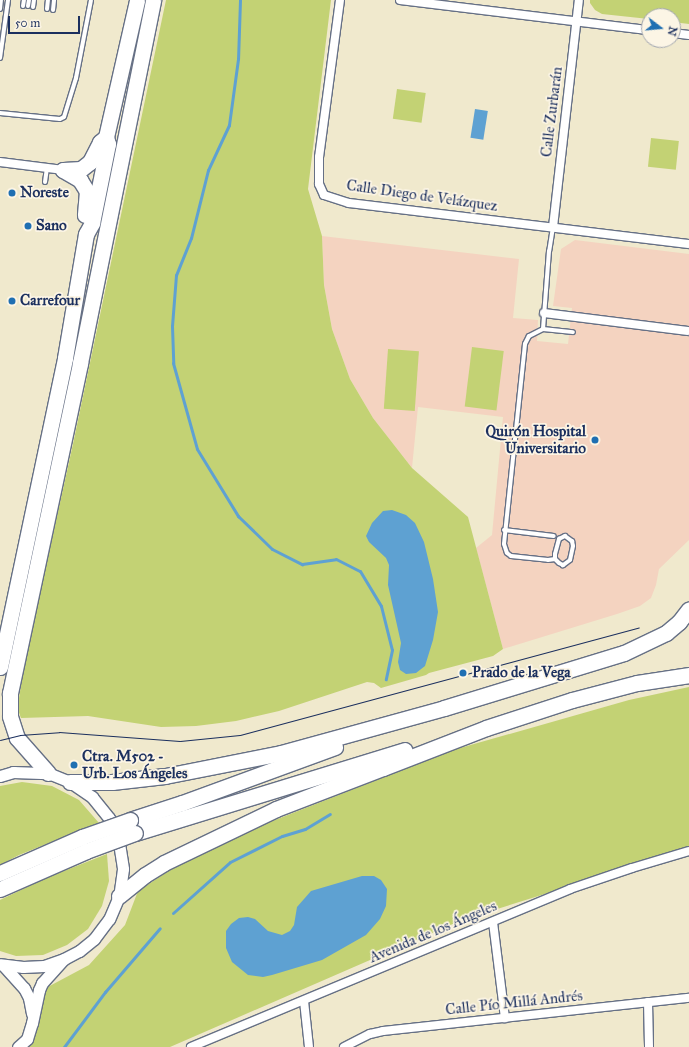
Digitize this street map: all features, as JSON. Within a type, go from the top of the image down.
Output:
[{"type":"highway","points":[[0,667],[54,410],[86,234],[94,215],[108,144],[106,137],[137,0]]},
{"type":"highway","points":[[48,774],[17,738],[10,716],[10,693],[79,370],[153,0]]},
{"type":"highway","points":[[63,170],[81,169],[90,162],[100,142],[106,137]]},
{"type":"highway","points":[[63,170],[80,180],[87,191],[87,205],[84,222],[86,234]]},
{"type":"highway","points":[[70,782],[112,782],[165,776],[281,753],[444,708],[624,653],[666,633],[679,622],[689,609]]},
{"type":"highway","points":[[0,873],[82,837],[132,826],[486,728],[572,700],[637,683],[689,675]]},
{"type":"highway","points":[[0,889],[86,851],[132,826],[182,803],[444,708]]},
{"type":"highway","points":[[119,896],[145,875],[164,863],[276,809],[486,728]]},
{"type":"street","name":"Calle Diego de Velázquez","points":[[340,0],[319,156],[320,184],[324,195],[349,203],[689,244]]},
{"type":"street","points":[[400,0],[641,29]]},
{"type":"street","name":"Calle Zurbarán","points":[[553,227],[579,0]]},
{"type":"street","points":[[0,162],[63,170]]},
{"type":"street","points":[[544,313],[688,331]]},
{"type":"street","points":[[0,776],[13,772],[48,774],[70,782],[92,797],[109,818],[119,843],[123,869],[119,896],[109,919],[94,939],[79,951],[64,959],[44,966],[23,967],[1,964]]},
{"type":"street","name":"Avenida de los Ángeles","points":[[191,1047],[577,887],[632,868],[689,851]]},
{"type":"street","points":[[493,922],[505,1018]]},
{"type":"street","points":[[18,1047],[27,1039],[32,1023],[38,990],[42,983],[64,959]]},
{"type":"street","points":[[1,964],[24,988],[29,998],[32,1023]]},
{"type":"street","name":"Calle Pío Millá Andrés","points":[[344,1047],[370,1034],[383,1031],[689,998]]},
{"type":"street","points":[[304,1001],[309,1047]]},
{"type":"street","points":[[648,1002],[649,1047]]},
{"type":"lane","points":[[0,9],[1,0]]},
{"type":"lane","points":[[0,58],[8,0]]},
{"type":"lane","points":[[24,0],[28,6]]},
{"type":"lane","points":[[28,6],[29,0]]},
{"type":"lane","points":[[28,6],[34,0]]},
{"type":"lane","points":[[47,9],[48,0]]},
{"type":"lane","points":[[53,10],[54,0]]},
{"type":"lane","points":[[0,113],[60,119],[64,117],[76,78],[91,0]]},
{"type":"lane","points":[[45,182],[47,168]]},
{"type":"lane","points":[[543,329],[549,251],[553,227]]},
{"type":"lane","points":[[555,559],[548,560],[509,555],[504,544],[504,530],[525,344],[529,336],[543,329],[573,332]]},
{"type":"lane","points":[[504,530],[554,536]]},
{"type":"lane","points":[[565,536],[569,537],[573,546],[570,560],[564,565],[555,559],[559,539],[565,536]]},
{"type":"shaded area","name":"Quirón Hospital Universitario","points":[[322,236],[519,259],[513,318],[538,320],[537,341],[568,344],[572,308],[553,306],[561,249],[575,240],[689,254],[689,540],[659,569],[656,585],[651,598],[640,606],[617,614],[503,649],[476,548],[492,535],[503,417],[418,407],[412,468],[373,418],[350,379],[332,329],[324,285]]},
{"type":"green space","points":[[166,0],[331,0],[308,189],[322,236],[324,285],[332,329],[350,379],[373,418],[412,468],[468,517],[503,649],[493,656],[429,673],[381,688],[374,683],[367,682],[279,711],[236,721],[196,726],[161,727],[88,716],[21,718],[18,710],[24,665],[73,444]]},
{"type":"green space","points":[[590,0],[689,0],[689,24],[681,23],[681,8],[641,8],[641,18],[602,14],[595,10],[590,3]]},
{"type":"green space","points":[[397,89],[426,93],[422,123],[393,119]]},
{"type":"green space","points":[[651,138],[679,141],[676,170],[648,167]]},
{"type":"green space","points":[[472,347],[504,351],[496,410],[465,407]]},
{"type":"green space","points":[[388,349],[419,351],[415,411],[384,409]]},
{"type":"green space","points":[[689,687],[689,849],[462,920],[170,1047],[26,1047],[35,1036],[44,989],[89,965],[125,925],[138,891],[204,848],[453,750],[629,700]]},
{"type":"green space","points":[[22,782],[52,786],[79,800],[99,823],[19,855],[0,865],[0,786]]},
{"type":"green space","points":[[107,854],[109,881],[102,906],[88,929],[67,945],[43,955],[16,956],[0,951],[0,900],[46,878]]},
{"type":"water","points":[[475,109],[488,111],[483,140],[470,138]]},
{"type":"water","points":[[392,510],[406,515],[415,523],[424,542],[433,579],[438,612],[433,640],[425,666],[416,673],[406,674],[400,670],[398,662],[401,643],[388,585],[389,565],[386,558],[369,542],[366,536],[372,523],[383,511]]},
{"type":"water","points":[[362,876],[374,876],[381,880],[387,889],[386,906],[380,919],[366,935],[322,960],[263,977],[248,975],[232,962],[226,948],[226,931],[231,924],[239,918],[248,917],[255,919],[268,931],[282,935],[290,931],[294,925],[297,907],[311,891]]},
{"type":"waterway","points":[[240,0],[238,59],[229,125],[208,170],[191,238],[176,275],[172,326],[173,363],[197,449],[238,516],[272,549],[302,564],[336,559],[360,571],[381,606],[392,650],[386,679]]},
{"type":"waterway","points":[[173,913],[230,862],[282,836],[305,829],[330,814]]},
{"type":"waterway","points":[[64,1047],[105,992],[160,928]]},
{"type":"tram line","points":[[0,740],[20,735],[59,732],[180,741],[240,735],[639,627]]},
{"type":"place","name":"Noreste","points":[[12,193]]},
{"type":"place","name":"Sano","points":[[28,226]]},
{"type":"place","name":"Carrefour","points":[[12,301]]},
{"type":"place","name":"Quirón Hospital Universitario","points":[[595,440]]},
{"type":"place","name":"Prado de la Vega","points":[[463,673]]},
{"type":"place","name":"Ctra. M502 - Urb. Los Ángeles","points":[[74,765]]}]
